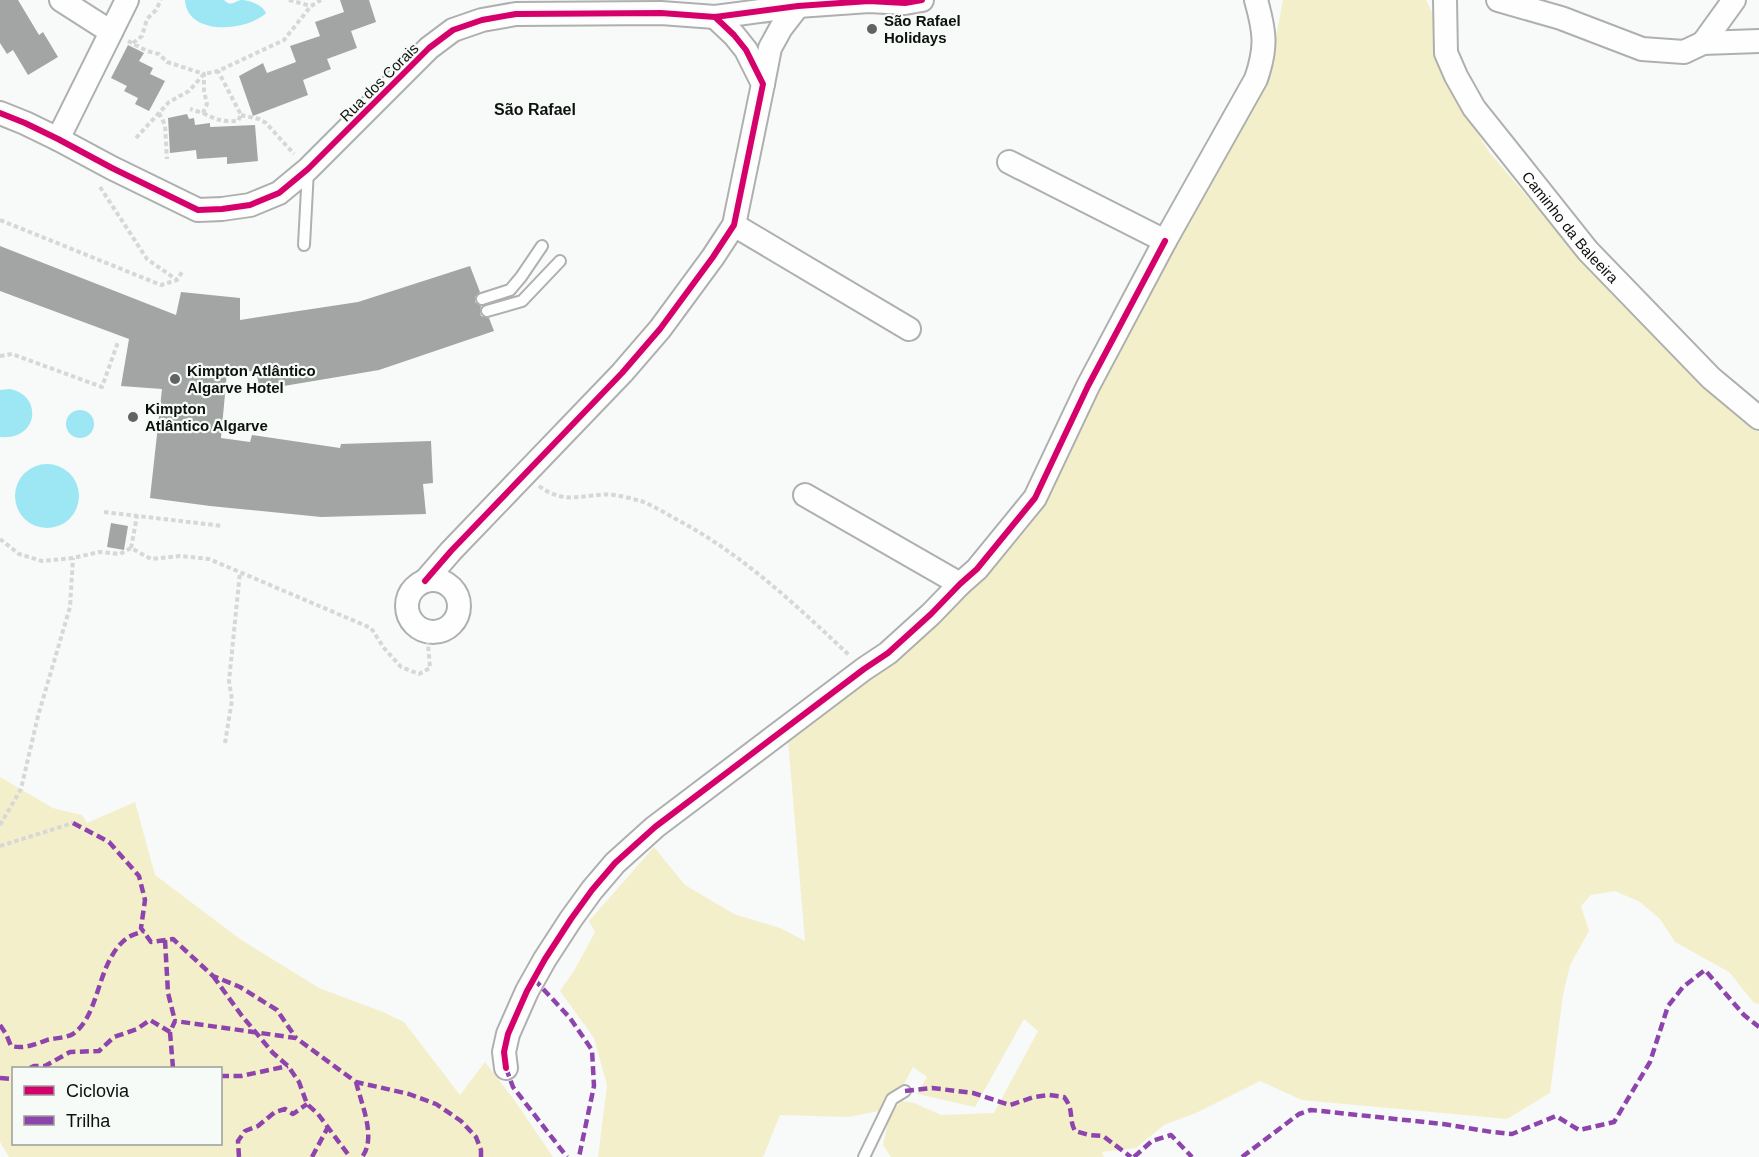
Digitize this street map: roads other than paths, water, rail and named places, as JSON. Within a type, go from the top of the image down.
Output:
[{"type":"street","points":[[61,0],[111,32]]},
{"type":"street","points":[[58,139],[127,0]]},
{"type":"street","name":"Rua dos Corais","points":[[0,113],[58,139],[198,210],[222,209],[250,205],[279,193],[308,170],[429,48],[453,30],[482,20],[516,14],[660,7],[715,17],[798,6],[869,1],[905,3],[922,0]]},
{"type":"street","points":[[506,1068],[504,1052],[508,1034],[527,991],[571,919],[615,863],[655,827],[888,653],[977,569],[1035,498],[1088,386],[1165,241],[1256,79],[1262,62],[1265,39],[1256,0]]},
{"type":"street","name":"Caminho da Baleeira","points":[[1445,0],[1446,53],[1474,108],[1588,251],[1711,378],[1759,418]]},
{"type":"street","points":[[1498,0],[1561,18],[1642,49],[1684,52],[1703,43],[1759,41]]},
{"type":"street","points":[[1703,43],[1734,0]]},
{"type":"street","points":[[425,581],[444,582],[457,596],[460,606],[458,615],[446,630],[436,633],[427,632],[418,628],[411,621],[406,603],[410,593],[425,581],[622,373],[660,329],[734,225],[770,48],[798,6]]},
{"type":"street","points":[[715,17],[746,50],[763,84]]},
{"type":"street","points":[[1009,162],[1165,241]]},
{"type":"street","points":[[734,225],[909,329]]},
{"type":"street","points":[[805,495],[960,584]]},
{"type":"lane","points":[[304,245],[308,170]]},
{"type":"lane","points":[[482,299],[510,290],[542,246]]},
{"type":"lane","points":[[487,311],[522,301],[560,261]]},
{"type":"lane","points":[[864,1157],[892,1099],[905,1091]]},
{"type":"water","points":[[185,0],[224,0],[230,4],[244,0],[259,5],[266,13],[245,24],[232,27],[206,25],[196,20],[188,12]]},
{"type":"water","points":[[10,389],[21,393],[28,400],[32,408],[32,417],[23,432],[0,437],[0,390]]},
{"type":"water","points":[[80,410],[90,414],[94,424],[90,434],[80,438],[70,434],[66,424],[70,414]]},
{"type":"water","points":[[41,464],[53,464],[70,473],[77,484],[79,496],[77,508],[70,519],[53,528],[41,528],[29,523],[20,514],[15,502],[15,490],[20,478],[29,469]]},
{"type":"place","name":"São Rafael Holidays","points":[[872,29]]},
{"type":"place","name":"Kimpton Atlântico Algarve Hotel","points":[[175,379]]},
{"type":"place","name":"Kimpton Atlântico Algarve","points":[[133,417]]},
{"type":"district","name":"São Rafael","points":[[535,109]]}]
